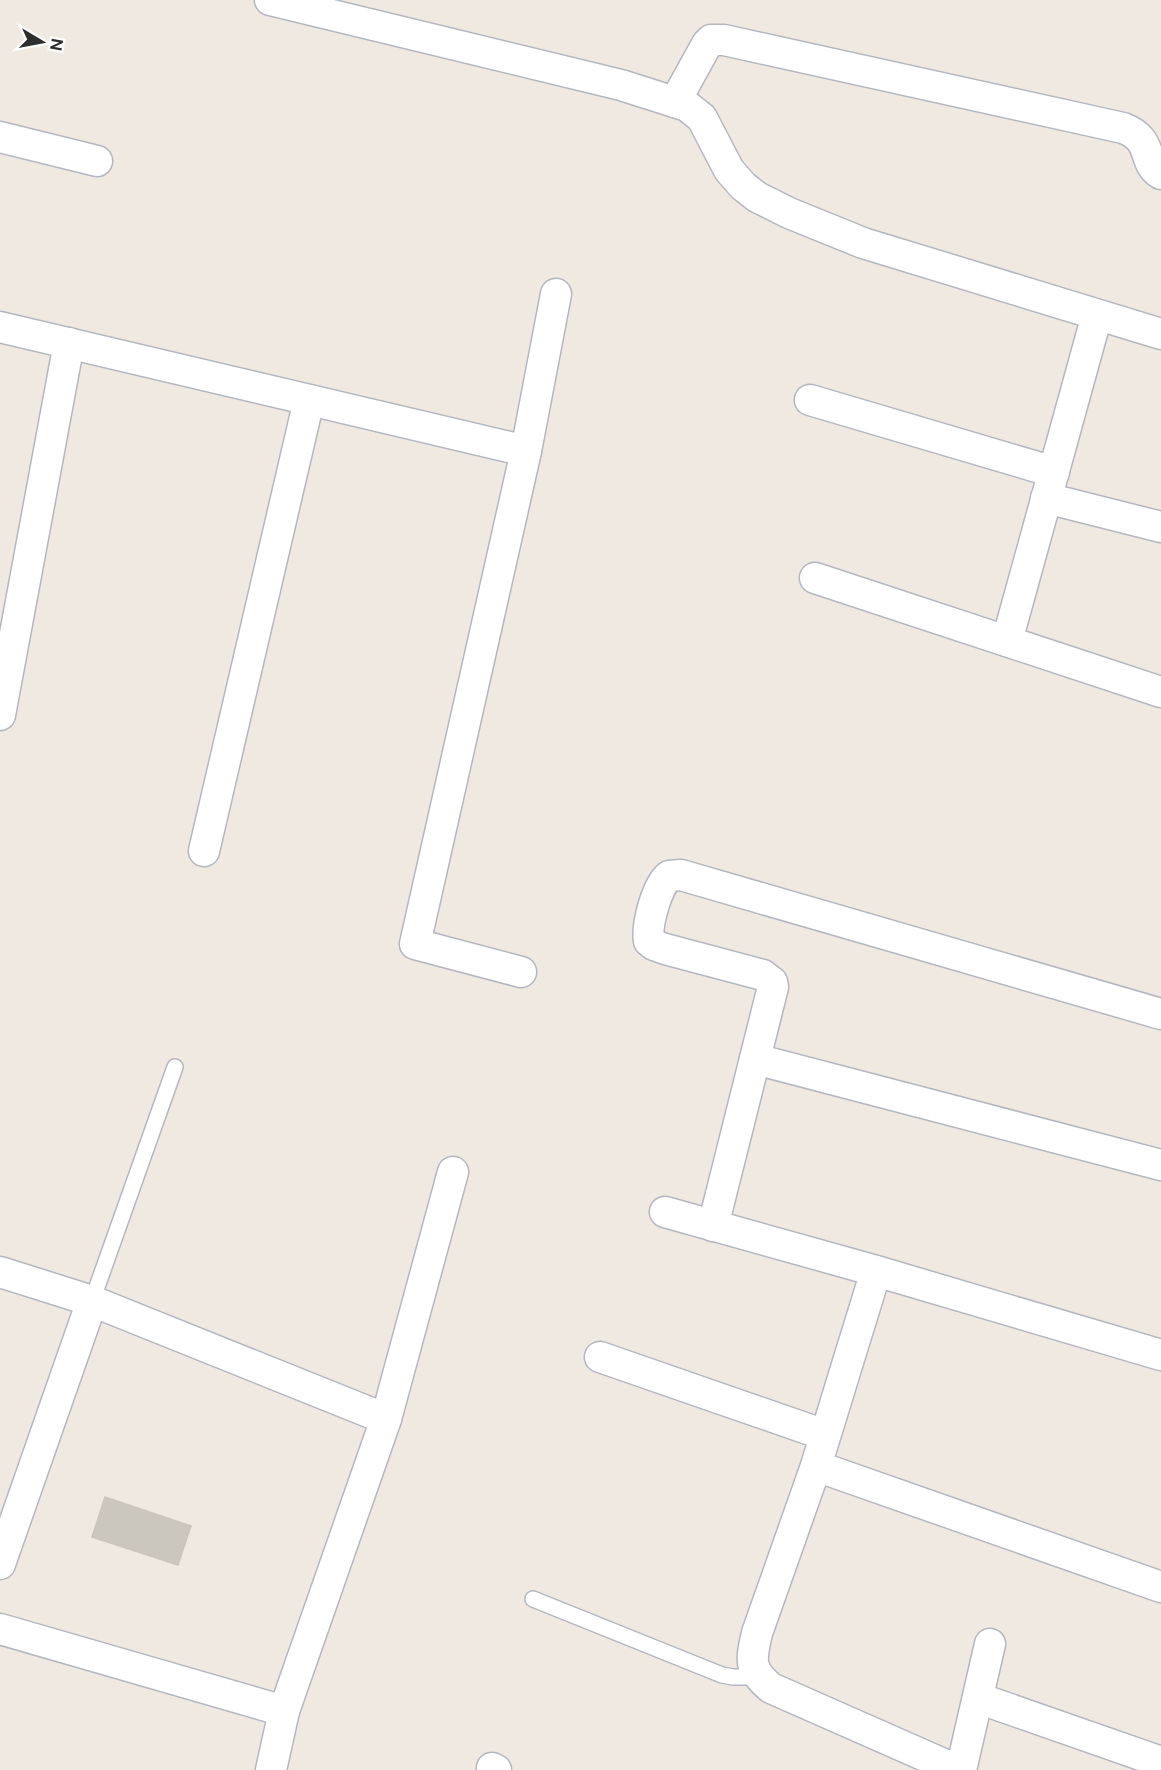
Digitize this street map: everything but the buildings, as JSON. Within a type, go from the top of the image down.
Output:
[{"type":"street","points":[[270,0],[621,85],[675,102],[695,111],[702,118],[729,170],[744,186],[757,197],[789,213],[863,243],[1161,334]]},
{"type":"street","points":[[675,102],[707,44],[711,40],[724,40],[1123,128],[1135,132],[1141,138],[1155,169],[1161,174]]},
{"type":"street","points":[[0,137],[97,161]]},
{"type":"street","points":[[521,972],[415,944],[526,451],[556,294]]},
{"type":"street","points":[[1007,640],[1097,315]]},
{"type":"street","points":[[0,327],[526,451]]},
{"type":"street","points":[[0,715],[69,343]]},
{"type":"street","points":[[204,850],[309,400]]},
{"type":"street","points":[[810,400],[1161,527]]},
{"type":"street","points":[[815,578],[1161,692]]},
{"type":"street","points":[[712,1226],[772,994],[772,982],[763,975],[665,949],[649,941],[649,926],[660,886],[669,876],[681,875],[1161,1014]]},
{"type":"street","points":[[755,1059],[1161,1165]]},
{"type":"street","points":[[270,1770],[284,1711],[386,1419],[453,1172]]},
{"type":"street","points":[[665,1212],[1161,1355]]},
{"type":"street","points":[[876,1271],[816,1466],[757,1633],[753,1667],[758,1677],[771,1688],[957,1770]]},
{"type":"street","points":[[0,1272],[92,1301],[386,1419]]},
{"type":"street","points":[[0,1564],[92,1301]]},
{"type":"street","points":[[600,1357],[825,1435]]},
{"type":"street","points":[[816,1466],[1161,1587]]},
{"type":"street","points":[[0,1629],[284,1711]]},
{"type":"street","points":[[961,1770],[990,1644]]},
{"type":"street","points":[[978,1698],[1161,1762]]},
{"type":"lane","points":[[92,1301],[175,1067]]},
{"type":"lane","points":[[533,1599],[722,1675],[758,1677]]}]
